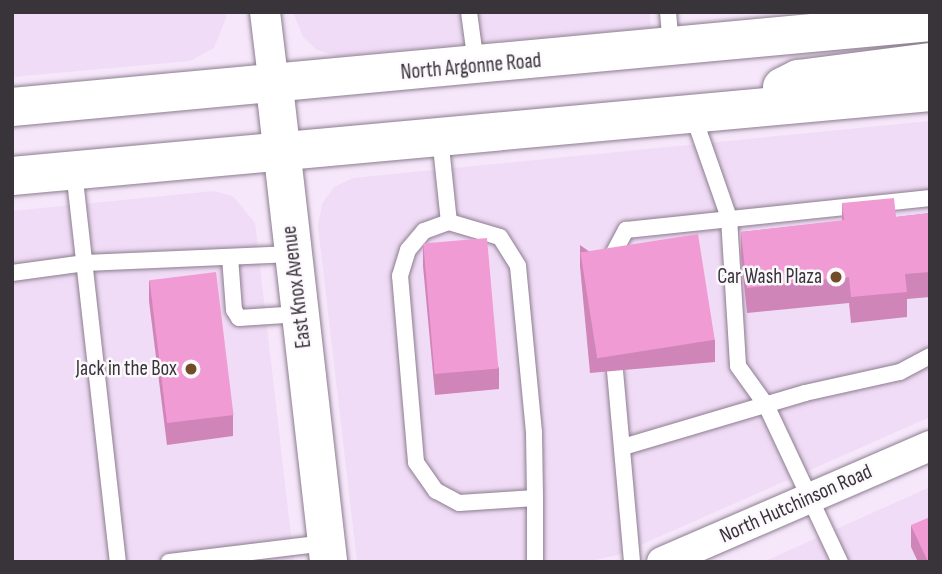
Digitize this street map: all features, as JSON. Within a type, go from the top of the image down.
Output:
[{"type":"main road","name":"North Argonne Road","points":[[12,107],[476,67],[670,30],[930,22]]},
{"type":"main road","points":[[734,112],[798,79],[930,62]]},
{"type":"main road","points":[[12,176],[930,92]]},
{"type":"street","name":"East Knox Avenue","points":[[265,12],[327,552]]},
{"type":"street","name":"North Hutchinson Road","points":[[662,562],[930,446]]},
{"type":"lane","points":[[470,12],[476,67]]},
{"type":"lane","points":[[693,115],[729,218],[738,366],[766,405],[840,562]]},
{"type":"lane","points":[[440,137],[449,222]]},
{"type":"lane","points":[[74,170],[118,562]]},
{"type":"lane","points":[[608,263],[626,230],[930,198]]},
{"type":"lane","points":[[535,499],[459,503],[436,491],[416,462],[400,276],[408,250],[424,231],[449,222],[500,237],[518,266],[534,433],[535,499],[535,562]]},
{"type":"lane","points":[[12,273],[85,263],[293,254]]},
{"type":"lane","points":[[230,257],[234,310],[239,317],[300,314]]},
{"type":"lane","points":[[622,447],[766,405],[900,372],[930,356]]},
{"type":"lane","points":[[615,371],[632,562]]},
{"type":"lane","points":[[169,562],[327,552]]},
{"type":"shaded area","points":[[12,12],[225,12],[226,18],[214,48],[190,61],[12,77]]},
{"type":"shaded area","points":[[293,12],[649,12],[651,28],[337,56],[317,50],[303,37]]},
{"type":"shaded area","points":[[930,121],[930,417],[618,555],[586,562],[357,562],[318,226],[322,204],[334,187],[353,178]]},
{"type":"shaded area","points":[[214,191],[233,196],[255,223],[294,562],[12,562],[12,211]]},
{"type":"shaded area","points":[[930,487],[930,562],[763,562]]},
{"type":"building","name":"Car Wash Plaza","points":[[894,198],[896,217],[930,213],[930,272],[905,274],[907,292],[851,297],[849,277],[747,288],[741,232],[844,220],[842,203]]},
{"type":"building","points":[[698,234],[715,340],[597,358],[580,253]]},
{"type":"building","points":[[487,238],[498,369],[435,374],[423,244]]},
{"type":"building","name":"Jack in the Box","points":[[216,272],[234,415],[167,423],[149,280]]},
{"type":"building","points":[[930,517],[930,562],[928,562],[911,525]]},
{"type":"place","name":"Car Wash Plaza","points":[[836,277]]},
{"type":"place","name":"Jack in the Box","points":[[191,369]]}]
